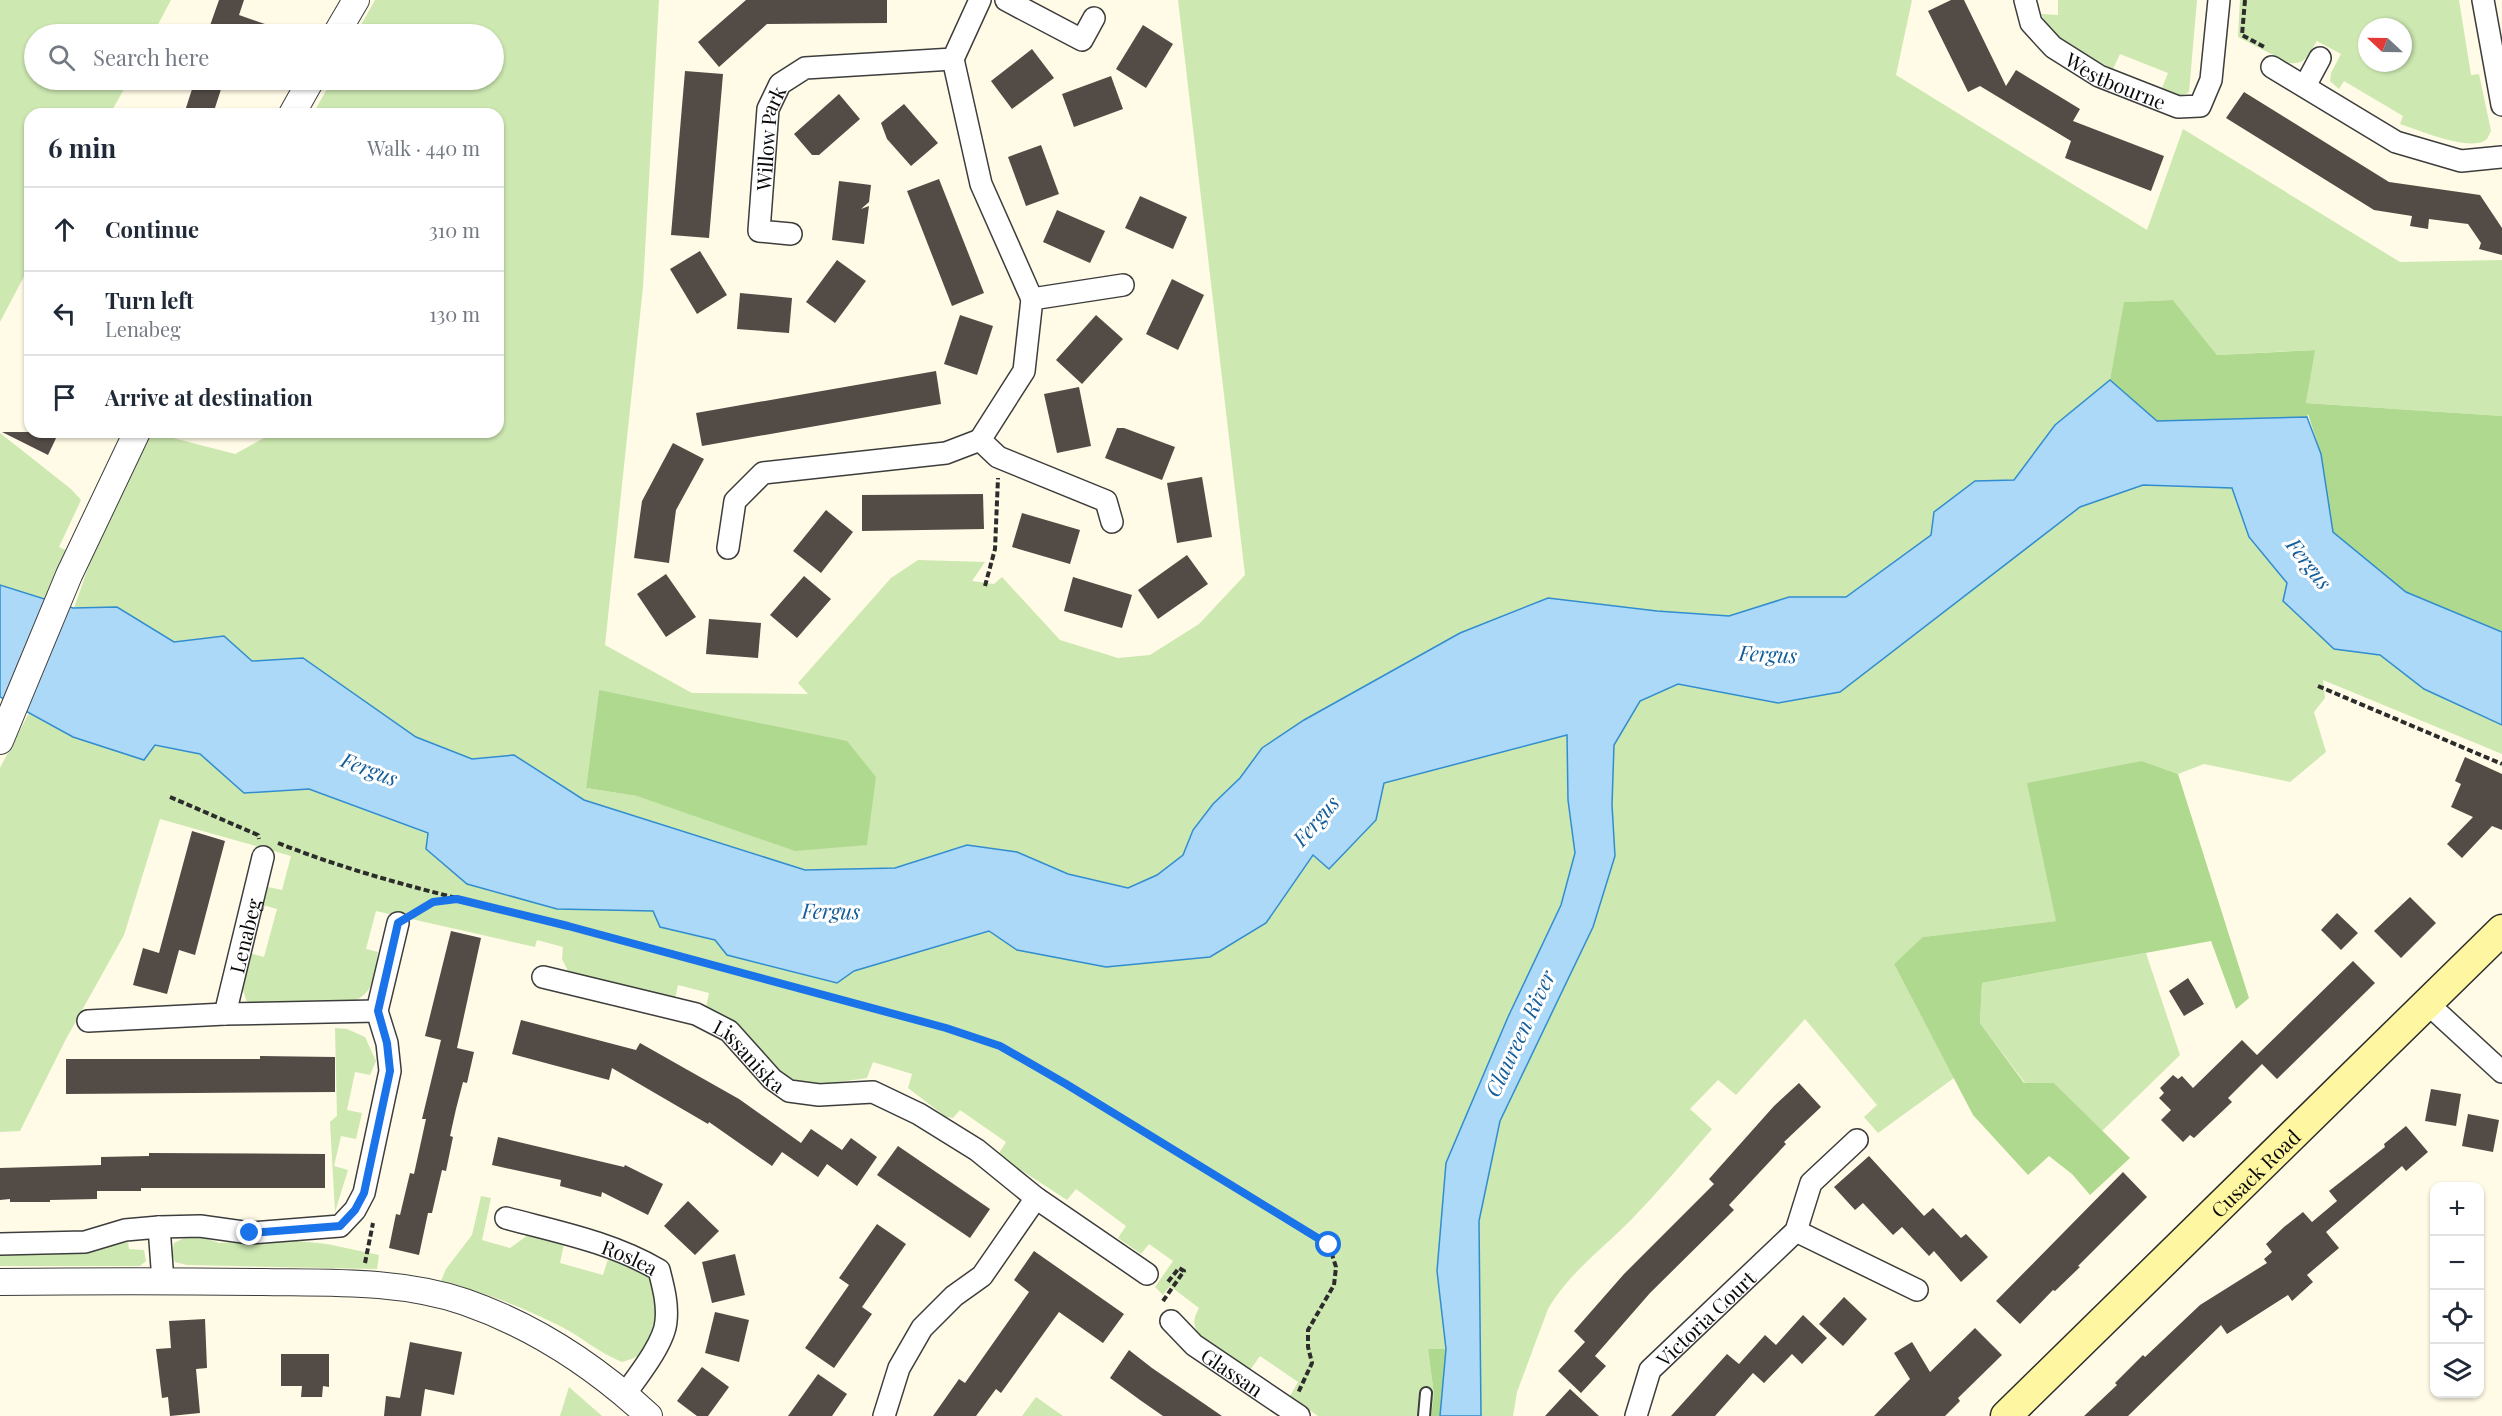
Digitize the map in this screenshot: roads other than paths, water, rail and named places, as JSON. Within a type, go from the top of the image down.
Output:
[{"type":"main road","name":"Cusack Road","points":[[2006,1416],[2502,930]]},
{"type":"street","points":[[342,24],[356,0]]},
{"type":"street","points":[[729,548],[735,501],[763,473],[946,453],[980,440],[1024,371],[1032,299],[981,184],[953,59],[980,0]]},
{"type":"street","points":[[1006,0],[1082,39],[1094,18]]},
{"type":"street","name":"Westbourne","points":[[2025,0],[2031,23],[2053,47],[2099,76],[2178,107],[2200,106],[2211,80],[2219,0]]},
{"type":"street","points":[[2483,0],[2502,105]]},
{"type":"street","points":[[2305,86],[2320,58]]},
{"type":"street","name":"Willow Park","points":[[791,234],[759,231],[768,109],[780,84],[805,68],[953,59]]},
{"type":"street","points":[[2272,67],[2396,142],[2461,162],[2502,157]]},
{"type":"street","points":[[295,108],[305,90]]},
{"type":"street","points":[[1032,299],[1123,285]]},
{"type":"street","points":[[2,738],[69,575],[134,438]]},
{"type":"street","points":[[980,440],[998,456],[1106,501],[1112,522]]},
{"type":"street","name":"Lenabeg","points":[[225,1014],[263,857]]},
{"type":"street","points":[[0,1244],[85,1242],[125,1230],[159,1227],[200,1226],[250,1233],[340,1226],[355,1210],[364,1193],[390,1071],[387,1043],[378,1011],[398,923]]},
{"type":"street","name":"Lissaniska","points":[[543,976],[696,1014],[729,1031],[772,1079],[789,1091],[819,1095],[873,1092],[919,1114],[977,1150],[1036,1198],[1147,1274]]},
{"type":"street","points":[[2427,1003],[2502,1072]]},
{"type":"street","points":[[88,1021],[225,1014],[378,1011]]},
{"type":"street","name":"Victoria Court","points":[[1636,1416],[1650,1370],[1796,1232],[1811,1183],[1857,1140]]},
{"type":"street","points":[[884,1416],[899,1368],[922,1328],[954,1296],[982,1276],[1036,1198]]},
{"type":"street","name":"Roslea","points":[[506,1218],[596,1242],[634,1256],[658,1270],[665,1293],[666,1323],[653,1354],[626,1394]]},
{"type":"street","points":[[159,1227],[163,1281]]},
{"type":"street","points":[[1796,1232],[1887,1288],[1917,1290]]},
{"type":"street","points":[[0,1282],[371,1283],[414,1289],[465,1302],[535,1332],[626,1394],[649,1416]]},
{"type":"street","name":"Glassan","points":[[1171,1321],[1194,1345],[1294,1413]]},
{"type":"lane","points":[[1424,1416],[1426,1393]]},
{"type":"water","points":[[2110,380],[2157,421],[2307,417],[2321,454],[2333,532],[2406,592],[2502,632],[2502,725],[2424,689],[2380,655],[2334,649],[2283,601],[2287,583],[2249,537],[2232,488],[2143,485],[2080,507],[1840,692],[1778,703],[1678,684],[1640,701],[1614,745],[1612,805],[1615,856],[1593,927],[1500,1121],[1479,1221],[1481,1416],[1440,1416],[1446,1349],[1437,1271],[1446,1163],[1508,1017],[1561,905],[1575,853],[1568,800],[1567,735],[1384,783],[1376,820],[1329,869],[1313,855],[1266,923],[1210,957],[1106,967],[1017,950],[989,931],[854,971],[837,983],[727,955],[715,940],[660,927],[653,911],[557,909],[467,884],[426,849],[428,833],[309,789],[244,793],[200,754],[155,745],[144,760],[73,737],[0,697],[0,585],[73,608],[117,607],[174,642],[224,636],[252,661],[303,658],[416,737],[472,759],[514,755],[584,800],[805,870],[895,868],[967,845],[1017,852],[1068,874],[1128,888],[1157,875],[1183,855],[1193,830],[1213,804],[1240,778],[1262,748],[1304,720],[1460,633],[1548,598],[1657,611],[1729,616],[1789,597],[1846,597],[1931,535],[1934,512],[1975,481],[2014,480],[2055,425]]},
{"type":"water label","name":"Fergus","points":[[2310,563]]},
{"type":"water label","name":"Fergus","points":[[1768,653]]},
{"type":"water label","name":"Fergus","points":[[370,768]]},
{"type":"water label","name":"Fergus","points":[[1315,820]]},
{"type":"water label","name":"Fergus","points":[[831,910]]},
{"type":"water label","name":"Claureen River","points":[[1519,1033]]}]
